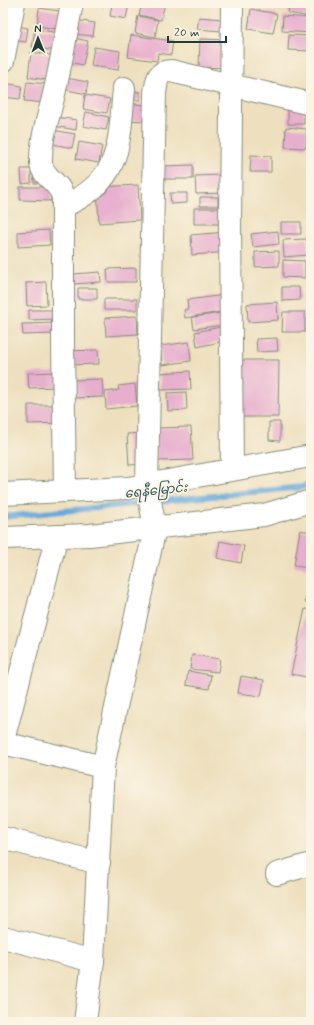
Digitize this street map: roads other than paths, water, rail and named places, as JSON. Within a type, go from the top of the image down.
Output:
[{"type":"street","points":[[3,61],[14,3]]},
{"type":"street","points":[[65,491],[63,344],[64,206],[62,190],[48,177],[42,168],[41,162],[43,137],[72,3]]},
{"type":"street","points":[[232,3],[232,470]]},
{"type":"street","points":[[85,1022],[93,961],[103,767],[154,525],[147,488],[154,92],[159,75],[163,71],[171,71],[311,104]]},
{"type":"street","points":[[64,206],[84,197],[108,172],[116,156],[124,88]]},
{"type":"street","points":[[3,494],[147,488],[232,470],[311,456]]},
{"type":"street","points":[[3,538],[90,535],[154,525],[264,515],[311,501]]},
{"type":"street","points":[[57,536],[3,742],[103,767]]},
{"type":"street","points":[[3,838],[99,863]]},
{"type":"street","points":[[277,874],[311,864]]},
{"type":"street","points":[[3,937],[93,961]]},
{"type":"waterway","name":"ရေနီမြောင်း","points":[[3,517],[302,487],[311,483]]}]
